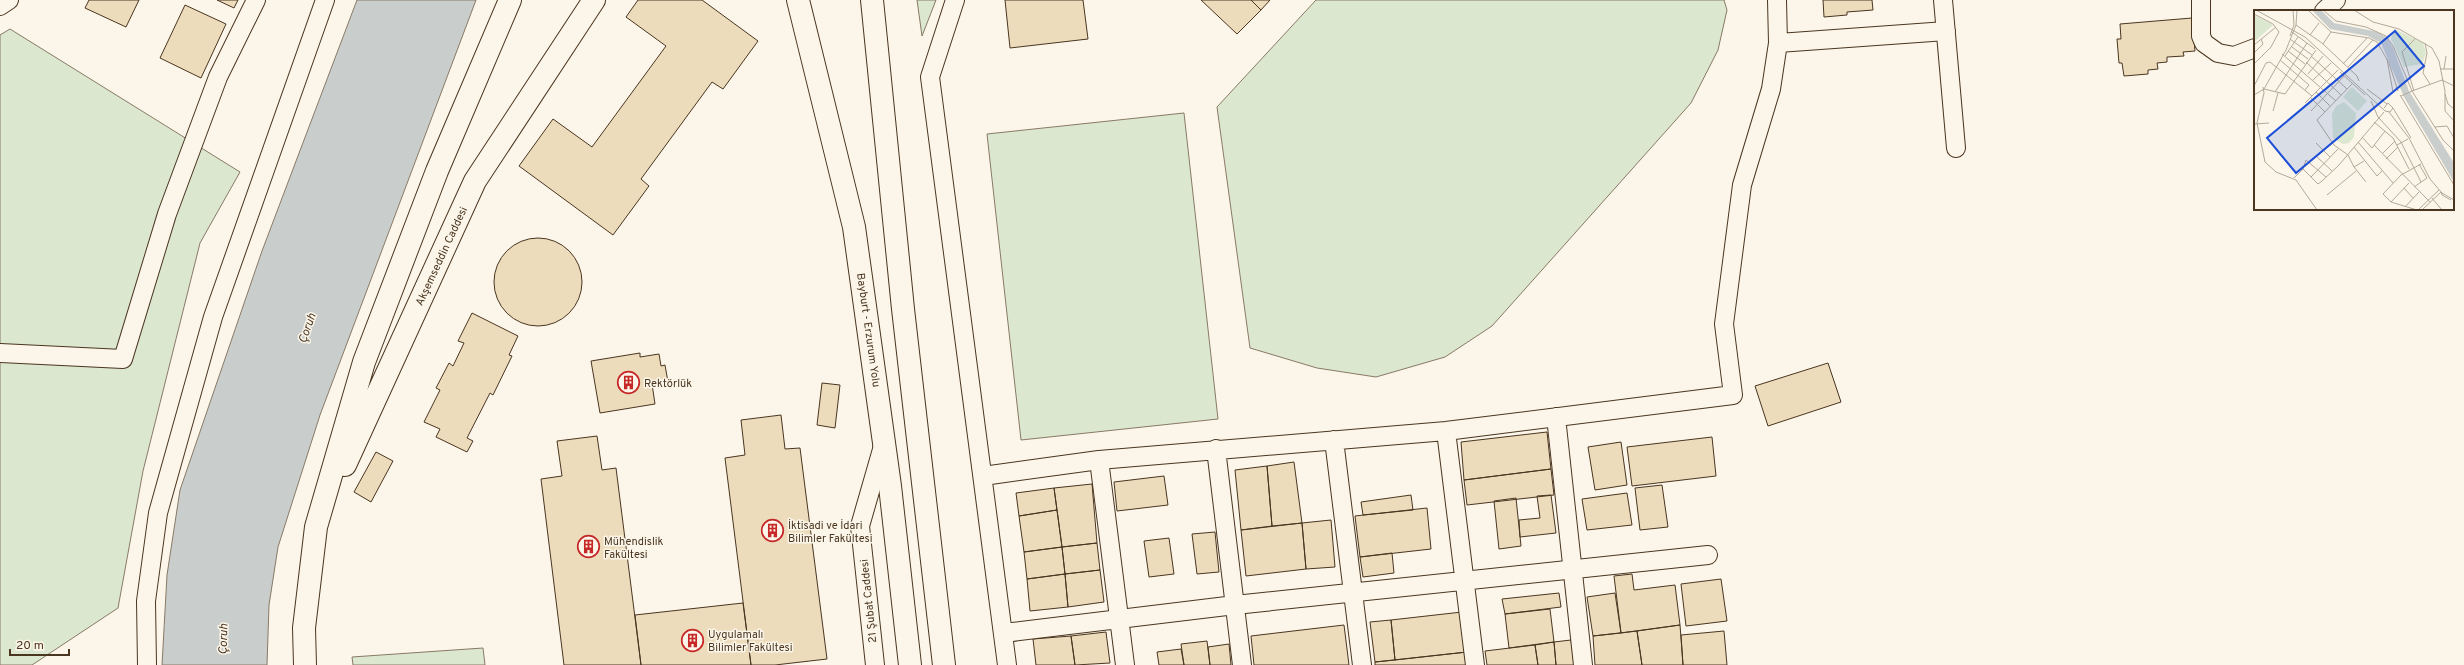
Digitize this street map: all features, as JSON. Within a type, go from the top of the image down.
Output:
[{"type":"main road","name":"Akşemseddin Caddesi","points":[[305,665],[304,628],[316,527],[364,362],[437,171],[510,0]]},
{"type":"main road","name":"Akşemseddin Caddesi","points":[[316,527],[475,181],[594,0]]},
{"type":"main road","name":"Bayburt - Erzurum Yolu","points":[[798,0],[854,227],[884,444],[910,665]]},
{"type":"main road","points":[[872,0],[903,309],[944,665]]},
{"type":"street","points":[[0,6],[9,0]]},
{"type":"street","points":[[0,353],[123,359],[170,207],[218,77],[256,0]]},
{"type":"street","points":[[147,665],[146,601],[158,513],[213,317],[325,0]]},
{"type":"street","points":[[955,0],[930,77],[1007,665]]},
{"type":"street","points":[[983,476],[1099,460],[1446,431],[1733,395],[1724,324],[1742,185],[1771,89],[1778,43],[1777,0]]},
{"type":"street","points":[[1943,0],[1956,148]]},
{"type":"street","points":[[2201,0],[2201,36],[2204,43],[2218,53],[2234,56],[2254,48]]},
{"type":"street","points":[[2325,10],[2336,0]]},
{"type":"street","points":[[1778,43],[1946,31]]},
{"type":"street","points":[[1556,417],[1583,665]]},
{"type":"street","points":[[1446,431],[1466,581],[1475,665]]},
{"type":"street","points":[[1334,440],[1362,665]]},
{"type":"street","name":"21 Şubat Caddesi","points":[[875,665],[860,526],[884,444]]},
{"type":"street","points":[[1216,450],[1242,665]]},
{"type":"street","points":[[1099,460],[1125,665]]},
{"type":"street","points":[[1004,633],[1235,605],[1708,555]]},
{"type":"green space","points":[[917,0],[936,0],[922,36]]},
{"type":"green space","points":[[1316,0],[1724,0],[1727,10],[1718,50],[1691,103],[1492,326],[1445,357],[1376,377],[1317,368],[1250,348],[1217,107]]},
{"type":"green space","points":[[10,29],[240,172],[200,243],[143,471],[118,608],[32,665],[0,665],[0,35]]},
{"type":"green space","points":[[1184,113],[1218,419],[1021,440],[987,134]]},
{"type":"green space","points":[[483,648],[485,665],[353,665],[352,657]]},
{"type":"water","name":"Çoruh","points":[[357,0],[476,0],[320,415],[278,547],[269,605],[267,665],[162,665],[167,575],[180,490],[262,251]]},
{"type":"building","points":[[89,0],[139,0],[126,27],[85,8]]},
{"type":"building","points":[[217,0],[238,0],[234,8]]},
{"type":"building","points":[[638,0],[702,0],[758,41],[723,89],[712,82],[641,179],[649,186],[613,235],[519,166],[553,119],[592,147],[666,46],[626,17]]},
{"type":"building","points":[[1005,0],[1083,0],[1088,39],[1010,48]]},
{"type":"building","points":[[1201,0],[1251,0],[1261,10],[1237,34]]},
{"type":"building","points":[[1251,0],[1270,0],[1261,10]]},
{"type":"building","points":[[1823,0],[1872,0],[1873,10],[1847,12],[1847,15],[1824,17]]},
{"type":"building","points":[[185,5],[226,24],[201,78],[160,58]]},
{"type":"building","points":[[2192,18],[2195,51],[2183,52],[2184,56],[2167,57],[2167,62],[2157,63],[2158,69],[2148,70],[2148,74],[2124,76],[2122,63],[2119,63],[2117,39],[2121,39],[2120,24]]},
{"type":"building","points":[[538,238],[555,242],[569,251],[578,265],[582,282],[578,299],[569,313],[555,322],[538,326],[521,322],[507,313],[498,299],[494,282],[498,265],[507,251],[521,242]]},
{"type":"building","points":[[472,313],[518,336],[509,355],[512,356],[493,395],[490,393],[467,438],[473,441],[467,452],[436,437],[440,429],[424,422],[440,390],[436,388],[449,363],[453,366],[464,343],[458,341]]},
{"type":"building","name":"Rektörlük","points":[[640,353],[640,357],[659,354],[661,366],[665,365],[668,382],[652,384],[655,404],[600,413],[591,361]]},
{"type":"building","points":[[1828,363],[1841,402],[1768,426],[1755,386]]},
{"type":"building","points":[[822,383],[840,385],[835,428],[817,425]]},
{"type":"building","name":"İktisadi ve İdari Bilimler Fakültesi","points":[[781,415],[785,449],[800,448],[827,659],[775,665],[751,665],[725,458],[745,455],[741,420]]},
{"type":"building","points":[[1547,432],[1551,469],[1464,480],[1461,442]]},
{"type":"building","name":"Mühendislik Fakültesi","points":[[597,436],[602,470],[616,468],[641,665],[564,665],[541,479],[562,476],[557,441]]},
{"type":"building","points":[[1712,437],[1716,476],[1632,486],[1627,447]]},
{"type":"building","points":[[1621,442],[1627,485],[1595,490],[1588,447]]},
{"type":"building","points":[[376,452],[393,461],[371,502],[354,492]]},
{"type":"building","points":[[1294,462],[1302,523],[1272,526],[1267,466]]},
{"type":"building","points":[[1267,466],[1272,526],[1241,530],[1235,470]]},
{"type":"building","points":[[1551,469],[1554,495],[1467,505],[1464,480]]},
{"type":"building","points":[[1164,476],[1168,505],[1117,511],[1114,482]]},
{"type":"building","points":[[1092,484],[1097,543],[1062,547],[1054,488]]},
{"type":"building","points":[[1662,485],[1668,527],[1640,530],[1635,488]]},
{"type":"building","points":[[1054,488],[1057,510],[1019,516],[1016,493]]},
{"type":"building","points":[[1627,493],[1632,525],[1587,530],[1582,499]]},
{"type":"building","points":[[1411,495],[1413,510],[1363,515],[1361,502]]},
{"type":"building","points":[[1551,495],[1556,533],[1520,537],[1519,520],[1540,518],[1537,496]]},
{"type":"building","points":[[1516,498],[1521,546],[1499,549],[1494,501]]},
{"type":"building","points":[[1427,508],[1431,549],[1360,557],[1355,516]]},
{"type":"building","points":[[1057,510],[1062,547],[1024,552],[1019,516]]},
{"type":"building","points":[[1331,520],[1335,567],[1306,569],[1302,523]]},
{"type":"building","points":[[1302,523],[1306,569],[1246,576],[1241,530]]},
{"type":"building","points":[[1215,532],[1219,572],[1197,574],[1192,534]]},
{"type":"building","points":[[1169,538],[1174,574],[1149,577],[1144,541]]},
{"type":"building","points":[[1097,543],[1100,570],[1065,574],[1062,547]]},
{"type":"building","points":[[1062,547],[1065,574],[1027,579],[1024,552]]},
{"type":"building","points":[[1392,553],[1394,573],[1363,577],[1360,557]]},
{"type":"building","points":[[1100,570],[1104,602],[1068,607],[1065,574]]},
{"type":"building","points":[[1065,574],[1068,607],[1030,611],[1027,579]]},
{"type":"building","points":[[1632,574],[1634,590],[1675,585],[1680,625],[1621,633],[1614,576]]},
{"type":"building","points":[[1721,579],[1727,621],[1686,626],[1681,584]]},
{"type":"building","points":[[1559,593],[1561,607],[1505,614],[1502,599]]},
{"type":"building","points":[[1615,593],[1621,633],[1593,636],[1587,597]]},
{"type":"building","name":"Uygulamalı Bilimler Fakültesi","points":[[743,603],[751,665],[641,665],[635,615]]},
{"type":"building","points":[[1550,609],[1554,642],[1509,648],[1505,614]]},
{"type":"building","points":[[1462,612],[1467,652],[1395,660],[1391,620]]},
{"type":"building","points":[[1391,620],[1395,660],[1375,662],[1370,622]]},
{"type":"building","points":[[1344,625],[1349,665],[1254,665],[1251,636]]},
{"type":"building","points":[[1680,625],[1683,665],[1642,665],[1637,631]]},
{"type":"building","points":[[1637,631],[1642,665],[1595,665],[1593,636]]},
{"type":"building","points":[[1724,631],[1727,665],[1683,665],[1681,635]]},
{"type":"building","points":[[1106,632],[1110,663],[1075,665],[1071,636]]},
{"type":"building","points":[[1071,636],[1075,665],[1036,665],[1033,639]]},
{"type":"building","points":[[1571,640],[1575,665],[1556,665],[1554,642]]},
{"type":"building","points":[[1207,641],[1210,665],[1184,665],[1181,644]]},
{"type":"building","points":[[1554,642],[1556,665],[1538,665],[1535,645]]},
{"type":"building","points":[[1229,644],[1231,665],[1210,665],[1208,647]]},
{"type":"building","points":[[1535,645],[1538,665],[1487,665],[1485,651]]},
{"type":"building","points":[[1181,649],[1184,665],[1159,665],[1157,652]]},
{"type":"building","points":[[1467,652],[1469,665],[1375,665],[1375,662]]},
{"type":"place","name":"Rektörlük","points":[[628,383]]},
{"type":"place","name":"İktisadi ve İdari Bilimler Fakültesi","points":[[772,531]]},
{"type":"place","name":"Mühendislik Fakültesi","points":[[588,547]]},
{"type":"place","name":"Uygulamalı Bilimler Fakültesi","points":[[693,640]]}]
